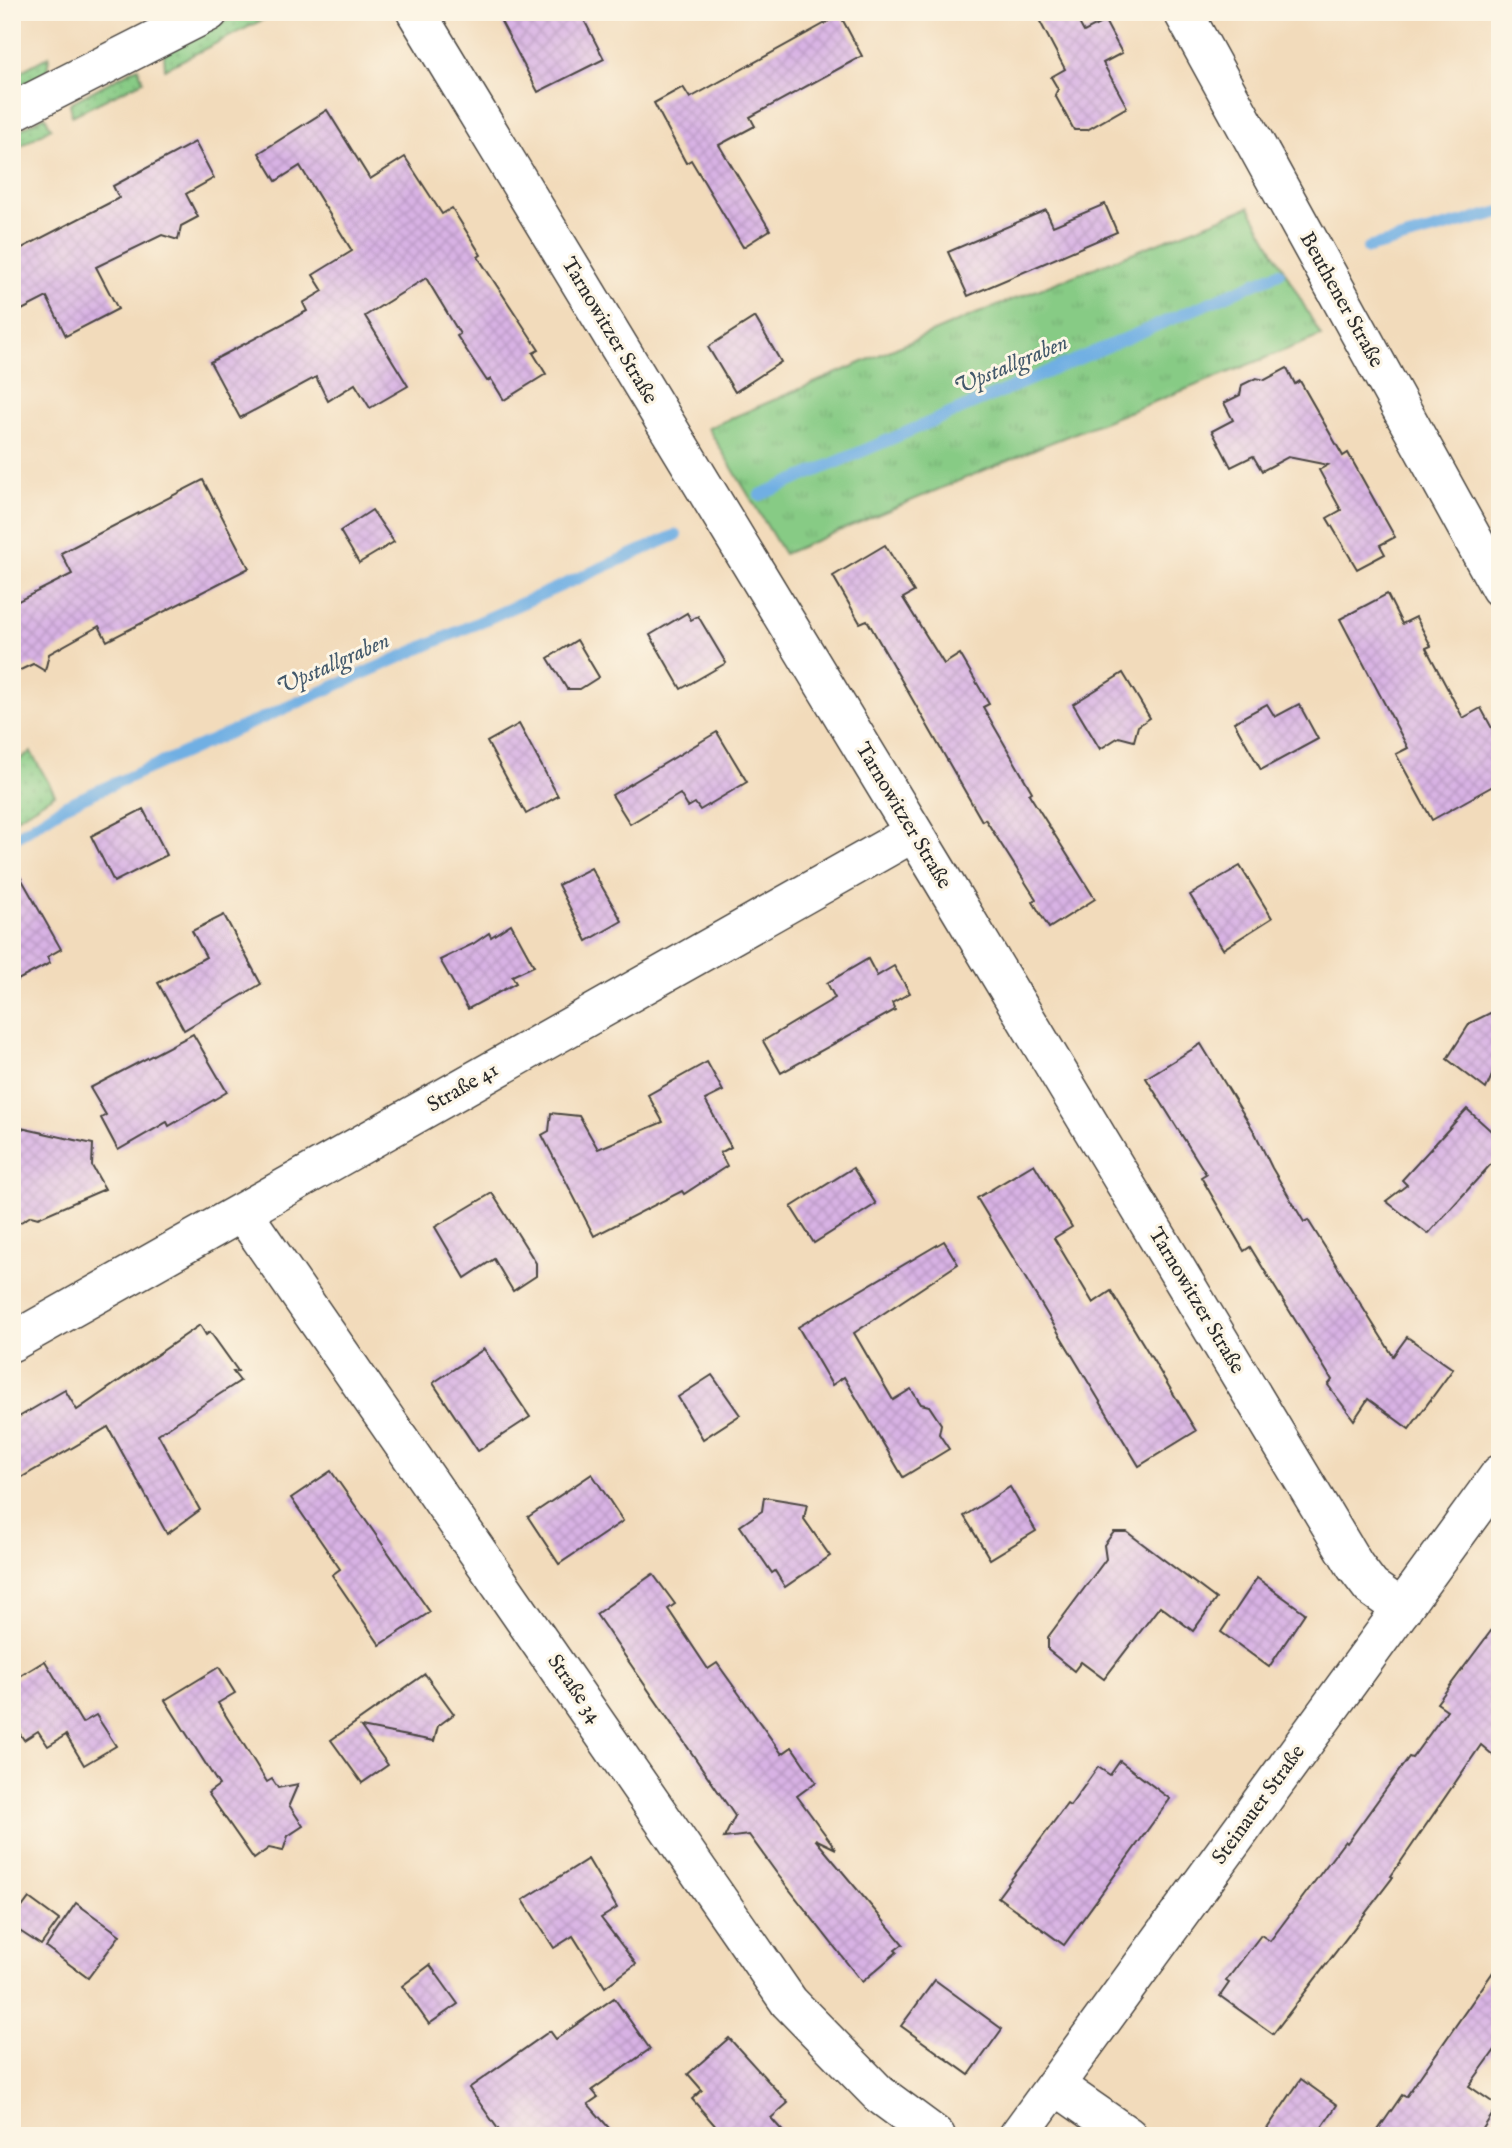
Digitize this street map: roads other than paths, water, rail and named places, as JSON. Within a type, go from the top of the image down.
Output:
[{"type":"street","points":[[12,112],[209,12]]},
{"type":"street","name":"Tarnowitzer Straße","points":[[416,12],[1355,1566],[1371,1587],[1402,1609]]},
{"type":"street","name":"Beuthener Straße","points":[[1183,12],[1500,587]]},
{"type":"street","name":"Straße 41","points":[[12,1342],[913,833]]},
{"type":"street","name":"Straße 34","points":[[243,1213],[789,2003],[879,2094],[936,2136]]},
{"type":"street","name":"Steinauer Straße","points":[[1018,2136],[1500,1474]]},
{"type":"street","points":[[1056,2086],[1128,2136]]},
{"type":"waterway","name":"Upstallgraben","points":[[1368,248],[1500,212]]},
{"type":"waterway","name":"Upstallgraben","points":[[760,495],[1279,273]]},
{"type":"waterway","name":"Upstallgraben","points":[[12,840],[66,805],[676,535]]}]
